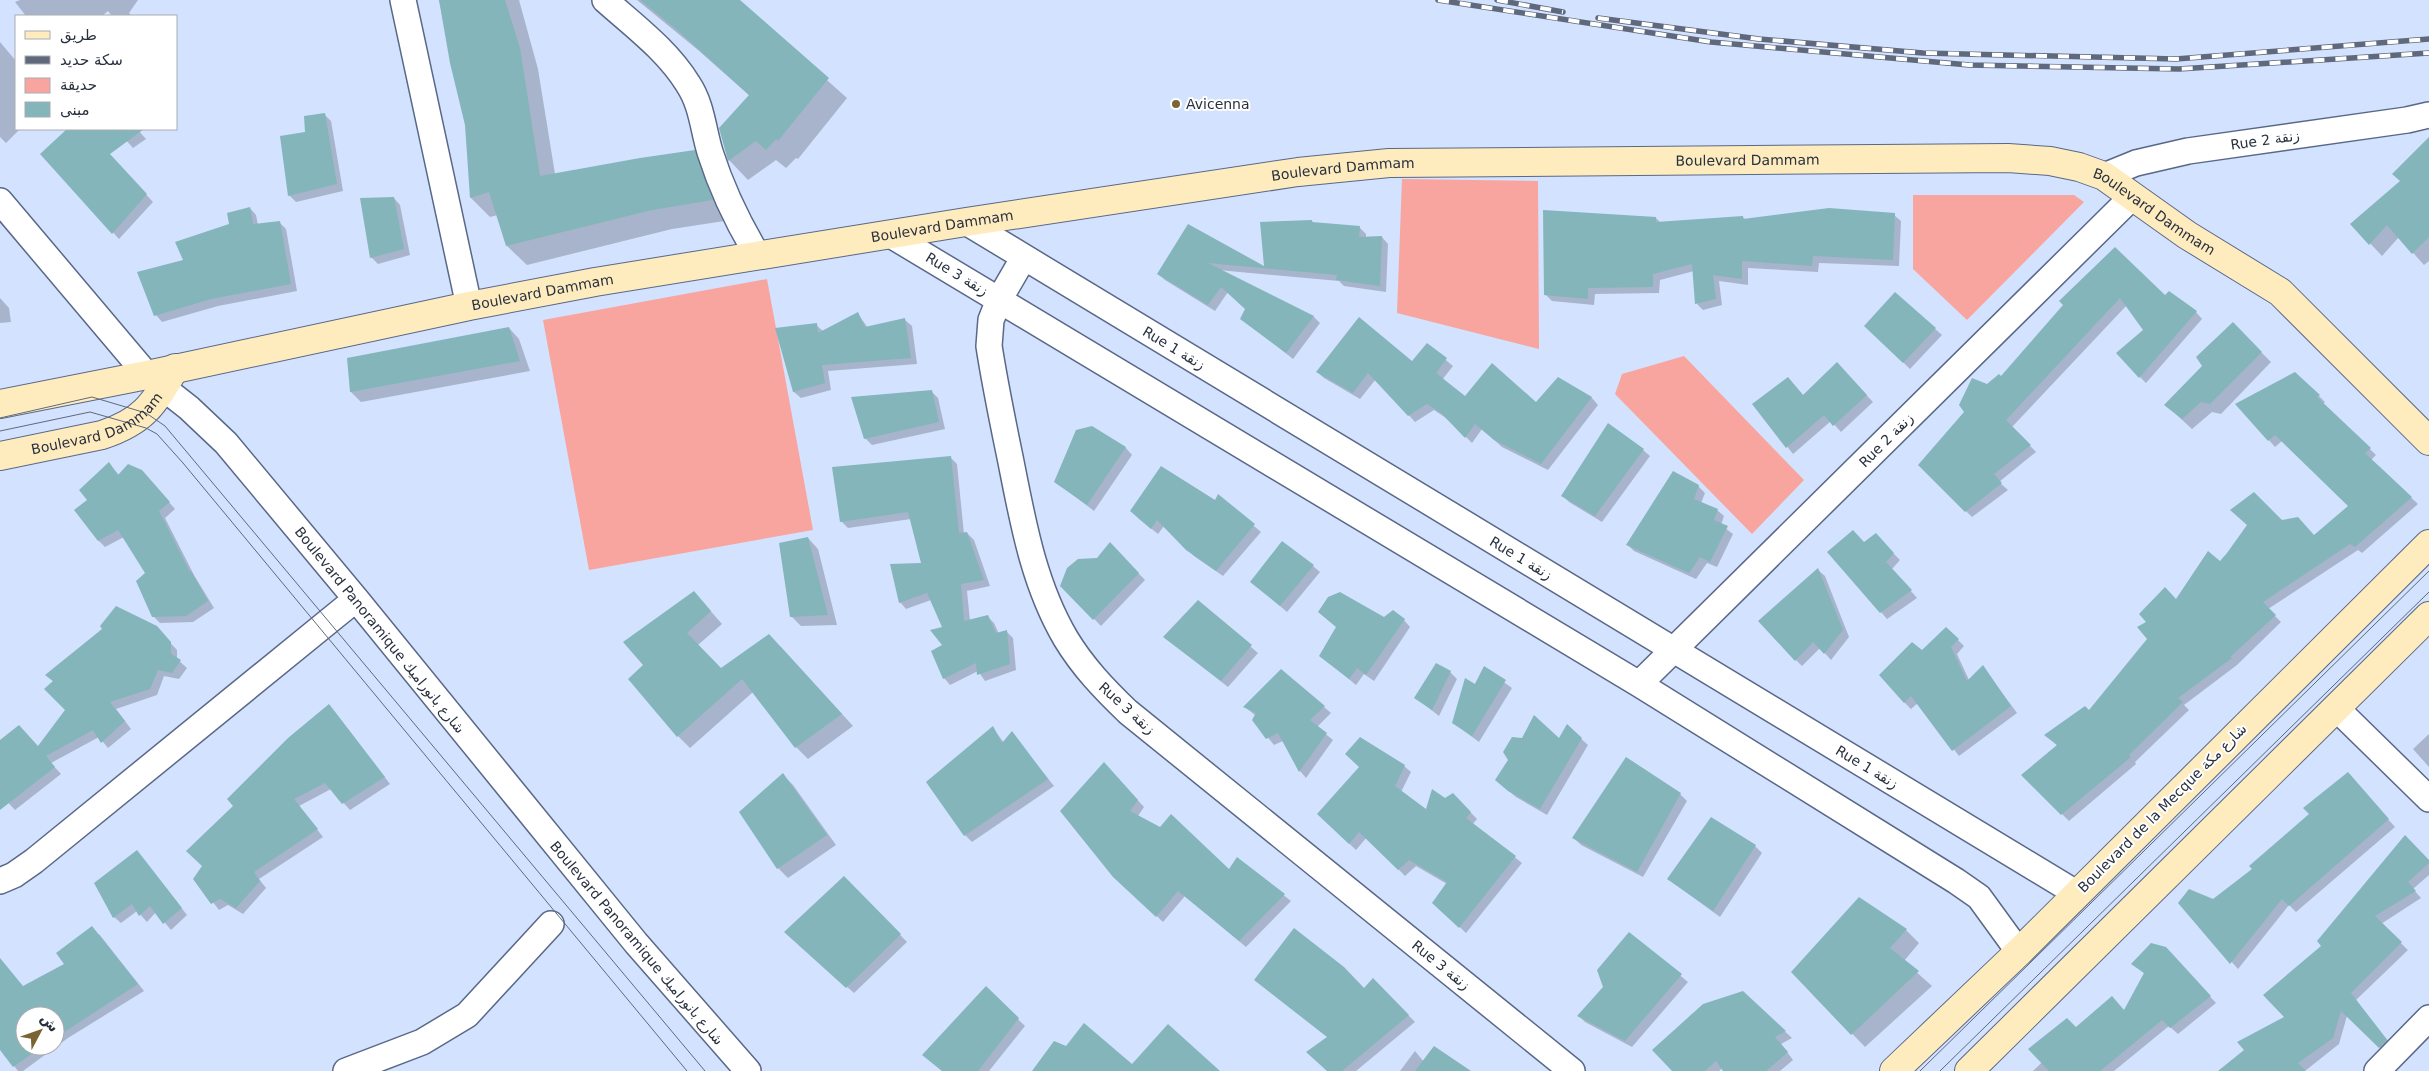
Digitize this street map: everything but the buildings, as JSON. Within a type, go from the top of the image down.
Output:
[{"type":"street","points":[[403,0],[469,306]]},
{"type":"street","points":[[605,0],[655,44],[689,84],[703,116],[708,147],[724,191],[739,224],[758,256]]},
{"type":"street","name":"Rue 2 زنقة","points":[[2104,176],[2136,163],[2188,150],[2408,120],[2429,115]]},
{"type":"street","name":"Boulevard Dammam","points":[[0,404],[162,377],[469,306],[596,282],[889,234],[1298,172],[1389,163],[2008,158],[2050,161],[2079,166],[2104,176],[2187,235],[2280,292],[2429,441]]},
{"type":"street","name":"Rue 2 زنقة","points":[[1639,684],[2132,196]]},
{"type":"street","name":"Boulevard Panoramique شارع بانوراميك","points":[[0,202],[189,408],[226,443],[356,599],[617,921],[748,1071]]},
{"type":"street","name":"Rue 1 زنقة","points":[[966,222],[2076,893]]},
{"type":"street","name":"Rue 3 زنقة","points":[[889,234],[999,300],[991,320],[989,346],[1023,524],[1050,609],[1080,661],[1100,685],[1128,712],[1572,1071]]},
{"type":"street","points":[[1024,257],[999,300],[1639,684],[1956,881],[1978,896],[2019,952]]},
{"type":"street","name":"Boulevard Dammam","points":[[0,456],[102,436],[118,430],[146,413],[162,377]]},
{"type":"street","name":"Boulevard de la Mecque شارع مكة","points":[[1894,1071],[2019,952],[2076,893],[2429,544]]},
{"type":"street","points":[[0,881],[14,875],[34,861],[356,599]]},
{"type":"street","points":[[1969,1071],[2429,616]]},
{"type":"street","points":[[2336,708],[2429,799]]},
{"type":"street","points":[[346,1071],[422,1042],[467,1015],[551,924]]},
{"type":"street","points":[[2377,1071],[2429,1018]]},
{"type":"green space","points":[[1402,179],[1538,181],[1539,349],[1397,313]]},
{"type":"green space","points":[[1913,195],[2074,195],[2084,202],[1967,320],[1913,269]]},
{"type":"green space","points":[[767,279],[813,530],[589,570],[543,320]]},
{"type":"green space","points":[[1684,356],[1804,480],[1752,534],[1615,394],[1622,374]]},
{"type":"tram line","points":[[0,418],[92,397],[146,413],[165,426],[705,1071]]},
{"type":"tram line","points":[[0,431],[90,412],[146,428],[157,434],[687,1071]]},
{"type":"tram line","points":[[1920,1071],[2429,571]]},
{"type":"tram line","points":[[1940,1071],[2429,592]]},
{"type":"railway","points":[[1438,0],[1711,42],[1969,65],[2179,69],[2429,53]]},
{"type":"railway","points":[[1497,0],[1563,12]]},
{"type":"railway","points":[[1598,18],[1759,39],[1923,53],[2176,59],[2429,39]]},
{"type":"place","name":"Avicenna","points":[[1176,104]]}]
